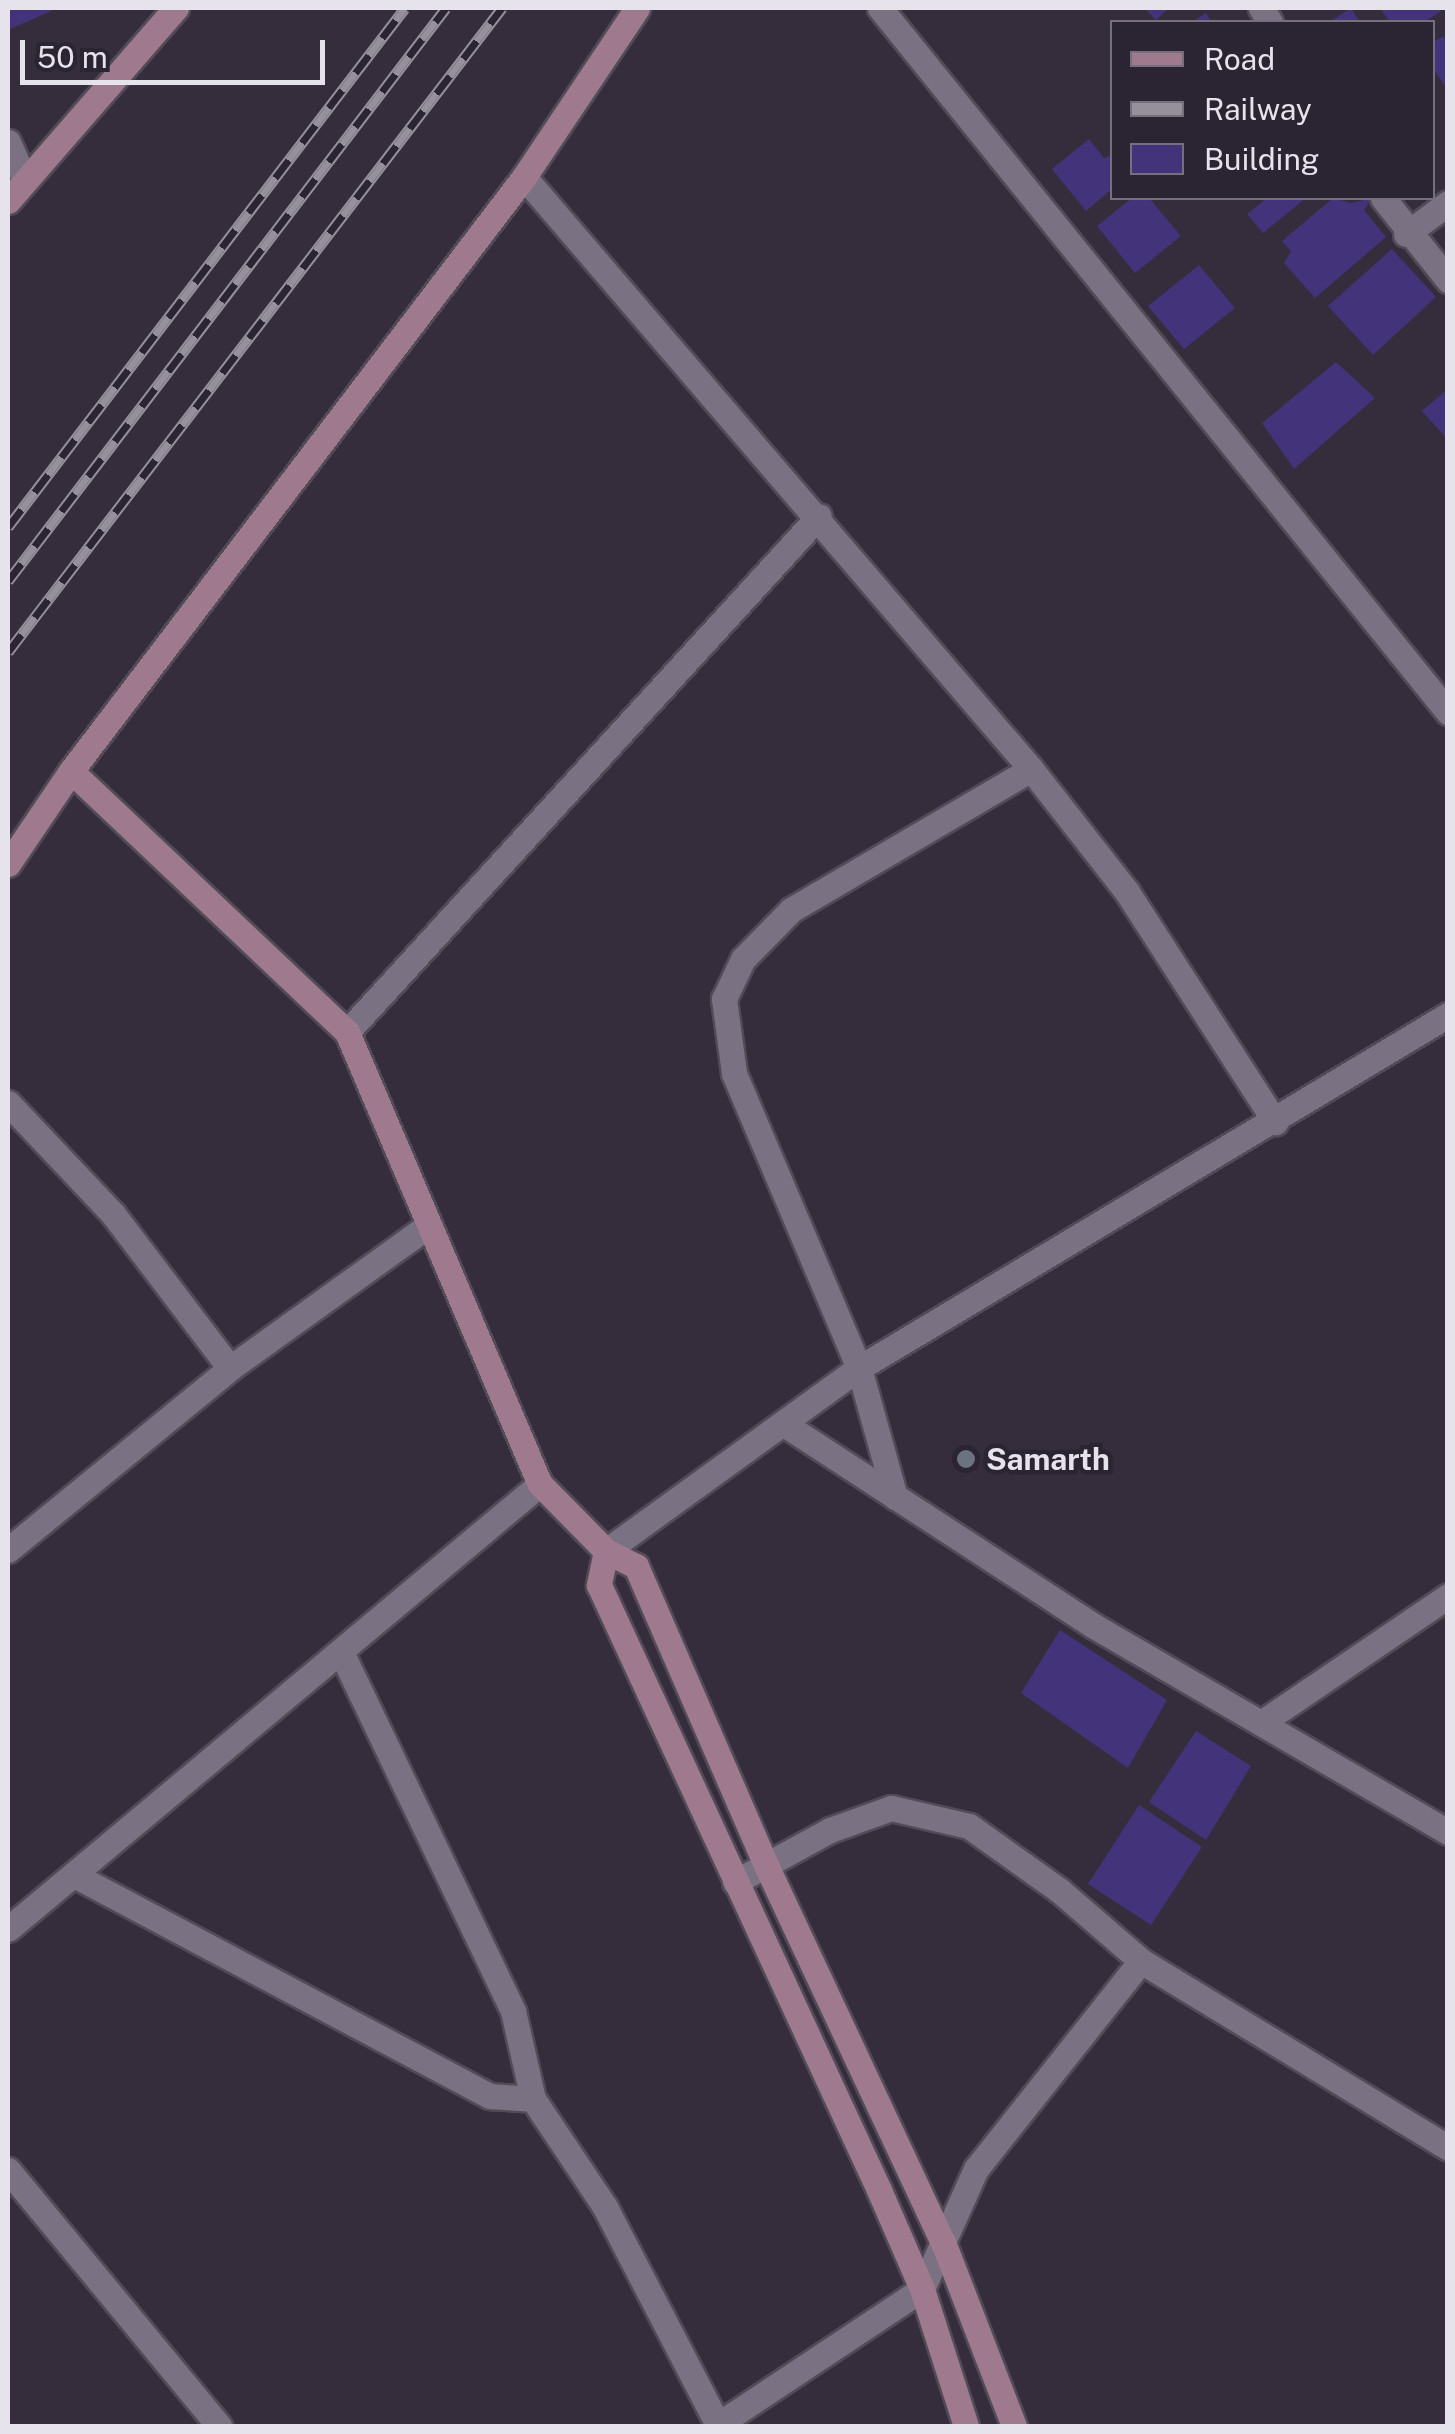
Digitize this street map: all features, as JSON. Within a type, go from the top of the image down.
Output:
[{"type":"street","points":[[8,201],[176,8]]},
{"type":"street","points":[[8,864],[71,771],[524,177],[638,8]]},
{"type":"street","points":[[880,8],[1448,712]]},
{"type":"street","points":[[8,142],[25,180]]},
{"type":"street","points":[[524,177],[1031,769],[1127,892],[1274,1122]]},
{"type":"street","points":[[1384,200],[1406,234],[1448,280]]},
{"type":"street","points":[[1406,234],[1448,203]]},
{"type":"street","points":[[347,1032],[818,516]]},
{"type":"street","points":[[895,1497],[859,1368],[734,1073],[724,999],[743,960],[791,910],[1031,769]]},
{"type":"street","points":[[71,771],[347,1032],[540,1484],[606,1550],[636,1566],[766,1865],[943,2242],[1014,2426]]},
{"type":"street","points":[[966,2426],[922,2289],[599,1585],[606,1550],[859,1368],[1448,1015]]},
{"type":"street","points":[[8,1103],[113,1214],[230,1368]]},
{"type":"street","points":[[8,1550],[230,1368],[430,1225]]},
{"type":"street","points":[[784,1424],[1094,1626],[1448,1832]]},
{"type":"street","points":[[8,1929],[342,1654],[540,1484]]},
{"type":"street","points":[[1261,1723],[1448,1596]]},
{"type":"street","points":[[342,1654],[513,2011],[533,2099],[604,2207],[717,2425],[922,2289],[976,2169],[1141,1961]]},
{"type":"street","points":[[735,1882],[830,1830],[892,1808],[969,1826],[1060,1890],[1141,1961],[1448,2148]]},
{"type":"street","points":[[76,1876],[490,2096],[533,2099]]},
{"type":"street","points":[[8,2170],[219,2426]]},
{"type":"building","points":[[8,8],[50,8],[51,11],[8,30]]},
{"type":"building","points":[[1144,8],[1169,8],[1156,20]]},
{"type":"building","points":[[1351,8],[1359,20],[1332,20]]},
{"type":"building","points":[[1380,8],[1441,11],[1428,20],[1389,20]]},
{"type":"building","points":[[1443,36],[1448,44],[1448,90],[1435,71],[1435,41]]},
{"type":"building","points":[[1089,139],[1104,158],[1110,156],[1110,191],[1086,211],[1052,169]]},
{"type":"building","points":[[1130,200],[1151,200],[1181,236],[1135,273],[1097,226]]},
{"type":"building","points":[[1264,200],[1304,200],[1263,233],[1247,214]]},
{"type":"building","points":[[1331,200],[1371,200],[1364,210],[1386,237],[1315,298],[1284,263],[1291,251],[1282,241]]},
{"type":"building","points":[[1392,249],[1436,297],[1373,355],[1328,306]]},
{"type":"building","points":[[1199,265],[1235,308],[1184,349],[1148,306]]},
{"type":"building","points":[[1336,362],[1375,398],[1294,469],[1262,423]]},
{"type":"building","points":[[1448,389],[1448,440],[1422,411]]},
{"type":"building","points":[[1060,1630],[1167,1700],[1128,1768],[1021,1693]]},
{"type":"building","points":[[1196,1731],[1251,1766],[1206,1840],[1149,1802]]},
{"type":"building","points":[[1139,1805],[1202,1847],[1151,1925],[1088,1884]]},
{"type":"railway","points":[[8,527],[405,8]]},
{"type":"railway","points":[[8,581],[446,8]]},
{"type":"railway","points":[[8,652],[502,8]]},
{"type":"place","name":"Samarth","points":[[966,1459]]}]
